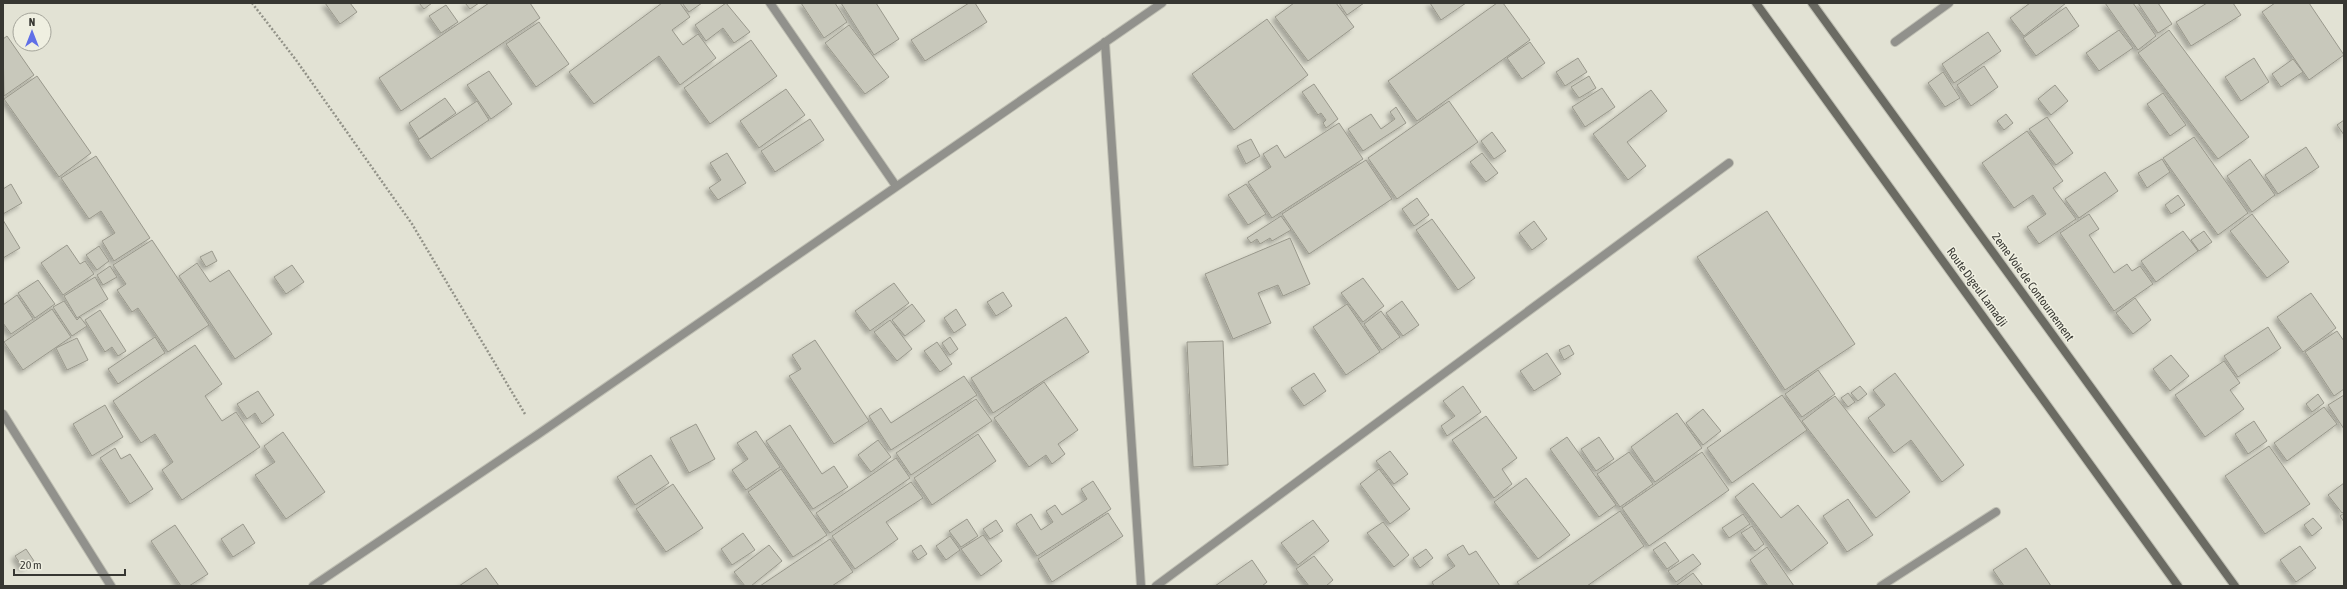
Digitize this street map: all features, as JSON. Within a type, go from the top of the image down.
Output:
[{"type":"main road","name":"Route Digeul Lamadji","points":[[1756,3],[2178,586]]},
{"type":"main road","name":"2eme Voie de Contournement","points":[[1812,3],[2235,586]]},
{"type":"street","points":[[770,3],[896,186]]},
{"type":"street","points":[[313,586],[537,435],[1162,3]]},
{"type":"street","points":[[1895,42],[1948,3]]},
{"type":"street","points":[[1105,42],[1141,586]]},
{"type":"street","points":[[1156,586],[1729,163]]},
{"type":"street","points":[[3,414],[111,586]]},
{"type":"street","points":[[1881,586],[1996,512]]},
{"type":"path","points":[[252,3],[296,60],[412,224],[537,435]]},
{"type":"building","points":[[325,3],[350,3],[357,12],[340,24]]},
{"type":"building","points":[[419,3],[432,3],[424,9]]},
{"type":"building","points":[[465,3],[479,3],[470,9]]},
{"type":"building","points":[[489,3],[530,3],[540,18],[401,111],[379,78]]},
{"type":"building","points":[[662,3],[680,3],[690,17],[672,30],[683,45],[698,34],[716,58],[680,85],[659,56],[594,104],[569,72]]},
{"type":"building","points":[[682,3],[702,3],[689,12]]},
{"type":"building","points":[[726,3],[750,32],[734,43],[723,28],[706,41],[695,25]]},
{"type":"building","points":[[801,3],[835,3],[847,22],[824,38]]},
{"type":"building","points":[[841,3],[876,3],[899,39],[874,55]]},
{"type":"building","points":[[969,3],[975,3],[987,22],[925,61],[911,40]]},
{"type":"building","points":[[1294,3],[1336,3],[1354,27],[1308,61],[1275,17]]},
{"type":"building","points":[[1339,3],[1364,3],[1347,15]]},
{"type":"building","points":[[1430,3],[1466,3],[1441,20]]},
{"type":"building","points":[[1497,3],[1503,3],[1530,40],[1417,121],[1388,81]]},
{"type":"building","points":[[2030,3],[2066,3],[2024,36],[2010,18]]},
{"type":"building","points":[[2105,3],[2133,3],[2156,36],[2138,50]]},
{"type":"building","points":[[2138,3],[2158,3],[2172,24],[2158,33]]},
{"type":"building","points":[[2207,3],[2233,3],[2241,15],[2191,46],[2176,22]]},
{"type":"building","points":[[2275,3],[2309,3],[2344,55],[2309,80],[2262,12]]},
{"type":"building","points":[[446,5],[458,22],[441,33],[429,16]]},
{"type":"building","points":[[2066,7],[2079,26],[2036,56],[2023,38]]},
{"type":"building","points":[[1267,19],[1308,75],[1234,130],[1192,74]]},
{"type":"building","points":[[539,22],[569,64],[536,87],[506,44]]},
{"type":"building","points":[[849,25],[889,77],[865,94],[825,43]]},
{"type":"building","points":[[2119,30],[2133,48],[2099,71],[2086,53]]},
{"type":"building","points":[[2169,30],[2249,137],[2218,159],[2138,53]]},
{"type":"building","points":[[1988,32],[2001,51],[1954,83],[1942,64]]},
{"type":"building","points":[[7,36],[12,43],[12,52],[18,52],[34,75],[4,96],[3,39]]},
{"type":"building","points":[[751,40],[777,76],[710,124],[684,88]]},
{"type":"building","points":[[1530,42],[1545,63],[1522,79],[1507,58]]},
{"type":"building","points":[[1578,58],[1587,72],[1565,86],[1556,72]]},
{"type":"building","points":[[2254,58],[2269,82],[2241,101],[2225,77]]},
{"type":"building","points":[[2293,59],[2303,72],[2281,87],[2272,74]]},
{"type":"building","points":[[1984,66],[1998,87],[1971,106],[1957,85]]},
{"type":"building","points":[[489,71],[512,104],[491,119],[467,85]]},
{"type":"building","points":[[1943,72],[1960,98],[1945,107],[1928,83]]},
{"type":"building","points":[[37,76],[91,153],[59,177],[4,99]]},
{"type":"building","points":[[1589,76],[1596,88],[1579,98],[1571,87]]},
{"type":"building","points":[[1314,84],[1338,119],[1326,128],[1323,123],[1326,120],[1321,113],[1318,115],[1302,92]]},
{"type":"building","points":[[2055,85],[2068,101],[2051,115],[2038,99]]},
{"type":"building","points":[[1602,88],[1615,107],[1585,127],[1572,107]]},
{"type":"building","points":[[786,89],[805,115],[759,148],[740,121]]},
{"type":"building","points":[[1651,90],[1667,111],[1627,142],[1646,166],[1628,180],[1593,134]]},
{"type":"building","points":[[2163,93],[2186,125],[2170,136],[2147,104]]},
{"type":"building","points":[[445,98],[456,113],[419,139],[409,123]]},
{"type":"building","points":[[477,101],[489,120],[431,159],[418,140]]},
{"type":"building","points":[[1449,101],[1478,142],[1397,199],[1368,158]]},
{"type":"building","points":[[1396,107],[1406,123],[1363,151],[1348,129],[1371,114],[1381,129],[1395,119],[1390,112]]},
{"type":"building","points":[[2006,114],[2013,123],[2004,130],[1997,121]]},
{"type":"building","points":[[2047,117],[2073,153],[2056,165],[2029,129]]},
{"type":"building","points":[[810,119],[824,140],[775,172],[761,151]]},
{"type":"building","points":[[2344,120],[2344,135],[2337,125]]},
{"type":"building","points":[[1339,123],[1363,159],[1272,218],[1248,182],[1271,167],[1263,154],[1277,145],[1285,158]]},
{"type":"building","points":[[2027,131],[2063,181],[2053,188],[2076,219],[2039,244],[2027,227],[2046,214],[2033,195],[2014,208],[1982,163]]},
{"type":"building","points":[[1492,132],[1506,151],[1494,159],[1481,141]]},
{"type":"building","points":[[2194,137],[2248,213],[2218,235],[2163,158]]},
{"type":"building","points":[[1251,139],[1260,156],[1246,164],[1237,146]]},
{"type":"building","points":[[2306,147],[2319,167],[2278,194],[2265,175]]},
{"type":"building","points":[[727,153],[746,183],[718,200],[709,188],[721,180],[710,163]]},
{"type":"building","points":[[1482,153],[1498,173],[1486,182],[1470,162]]},
{"type":"building","points":[[96,156],[150,238],[114,261],[102,241],[115,233],[101,211],[89,219],[61,178]]},
{"type":"building","points":[[2162,159],[2170,172],[2147,188],[2138,173]]},
{"type":"building","points":[[2250,159],[2275,195],[2252,212],[2227,176]]},
{"type":"building","points":[[1366,160],[1392,199],[1309,254],[1282,214]]},
{"type":"building","points":[[2105,172],[2118,191],[2079,218],[2065,199]]},
{"type":"building","points":[[11,184],[22,203],[3,214],[3,189]]},
{"type":"building","points":[[1246,184],[1266,214],[1248,225],[1228,195]]},
{"type":"building","points":[[2178,195],[2185,205],[2171,214],[2165,205]]},
{"type":"building","points":[[1417,198],[1429,215],[1414,226],[1402,209]]},
{"type":"building","points":[[1767,211],[1855,344],[1785,390],[1697,257]]},
{"type":"building","points":[[2089,214],[2099,229],[2089,235],[2114,273],[2127,264],[2132,271],[2140,266],[2153,284],[2114,311],[2060,233]]},
{"type":"building","points":[[2252,214],[2289,262],[2267,278],[2230,231]]},
{"type":"building","points":[[1281,216],[1291,230],[1272,241],[1270,238],[1260,244],[1257,239],[1251,243],[1247,238]]},
{"type":"building","points":[[1432,219],[1475,278],[1458,290],[1416,230]]},
{"type":"building","points":[[3,220],[20,248],[3,258]]},
{"type":"building","points":[[1534,221],[1547,239],[1532,250],[1519,233]]},
{"type":"building","points":[[2183,231],[2198,251],[2156,282],[2141,261]]},
{"type":"building","points":[[2204,231],[2212,242],[2199,251],[2191,240]]},
{"type":"building","points":[[1290,238],[1310,284],[1283,296],[1278,285],[1258,293],[1271,323],[1233,339],[1205,274]]},
{"type":"building","points":[[152,240],[209,325],[168,352],[138,308],[132,312],[117,290],[126,284],[113,265]]},
{"type":"building","points":[[67,245],[80,264],[85,261],[94,274],[63,295],[41,263]]},
{"type":"building","points":[[99,246],[109,261],[97,270],[86,255]]},
{"type":"building","points":[[212,251],[217,261],[206,267],[200,257]]},
{"type":"building","points":[[197,263],[210,282],[229,270],[272,334],[235,359],[179,276]]},
{"type":"building","points":[[292,265],[304,282],[286,294],[274,277]]},
{"type":"building","points":[[110,266],[117,277],[103,285],[97,275]]},
{"type":"building","points":[[95,277],[108,299],[77,318],[64,296]]},
{"type":"building","points":[[1363,278],[1384,306],[1363,322],[1341,293]]},
{"type":"building","points":[[38,280],[55,304],[35,318],[18,293]]},
{"type":"building","points":[[894,283],[909,303],[870,331],[855,311]]},
{"type":"building","points":[[1003,292],[1012,306],[996,316],[987,302]]},
{"type":"building","points":[[2311,293],[2336,328],[2303,352],[2277,317]]},
{"type":"building","points":[[17,295],[33,319],[11,334],[3,323],[3,305]]},
{"type":"building","points":[[2135,298],[2151,320],[2133,334],[2116,313]]},
{"type":"building","points":[[64,301],[77,320],[80,317],[87,326],[72,336],[53,307]]},
{"type":"building","points":[[1402,301],[1419,325],[1403,336],[1386,313]]},
{"type":"building","points":[[912,304],[925,321],[905,336],[892,320]]},
{"type":"building","points":[[1347,304],[1380,352],[1346,375],[1313,327]]},
{"type":"building","points":[[52,309],[71,337],[23,370],[4,342]]},
{"type":"building","points":[[956,309],[966,325],[954,333],[944,318]]},
{"type":"building","points":[[100,310],[126,351],[118,356],[112,347],[105,352],[85,320]]},
{"type":"building","points":[[1381,311],[1400,337],[1382,350],[1364,324]]},
{"type":"building","points":[[1066,317],[1089,352],[993,413],[971,378]]},
{"type":"building","points":[[890,320],[912,349],[897,361],[874,332]]},
{"type":"building","points":[[2268,327],[2281,348],[2238,377],[2224,356]]},
{"type":"building","points":[[2337,331],[2344,341],[2344,389],[2334,396],[2305,352]]},
{"type":"building","points":[[155,337],[165,353],[118,384],[108,369]]},
{"type":"building","points":[[950,337],[958,349],[950,355],[942,343]]},
{"type":"building","points":[[77,338],[88,360],[67,370],[56,348]]},
{"type":"building","points":[[815,340],[869,421],[834,444],[789,376],[801,369],[792,355]]},
{"type":"building","points":[[1223,341],[1228,465],[1193,467],[1187,342]]},
{"type":"building","points":[[937,342],[952,364],[940,372],[924,351]]},
{"type":"building","points":[[195,345],[222,384],[205,396],[222,421],[236,412],[260,447],[182,500],[162,470],[173,462],[155,434],[141,443],[113,401]]},
{"type":"building","points":[[1569,345],[1574,354],[1564,360],[1559,350]]},
{"type":"building","points":[[1547,353],[1561,374],[1534,391],[1520,371]]},
{"type":"building","points":[[2171,355],[2189,376],[2170,391],[2153,369]]},
{"type":"building","points":[[2224,361],[2240,383],[2230,390],[2244,409],[2205,437],[2175,395]]},
{"type":"building","points":[[1818,370],[1835,394],[1802,417],[1785,394]]},
{"type":"building","points":[[1314,373],[1326,391],[1304,406],[1291,388]]},
{"type":"building","points":[[1895,373],[1964,465],[1942,482],[1911,440],[1894,453],[1868,418],[1885,405],[1873,390]]},
{"type":"building","points":[[964,376],[977,395],[891,450],[869,416],[881,408],[891,423]]},
{"type":"building","points":[[1044,382],[1078,430],[1058,444],[1065,454],[1052,464],[1046,455],[1029,467],[994,418]]},
{"type":"building","points":[[1463,386],[1481,412],[1447,436],[1441,426],[1455,416],[1443,401]]},
{"type":"building","points":[[1860,386],[1867,394],[1858,401],[1851,393]]},
{"type":"building","points":[[258,391],[274,415],[262,424],[255,413],[247,419],[237,404]]},
{"type":"building","points":[[1848,393],[1855,402],[1848,407],[1841,398]]},
{"type":"building","points":[[2318,394],[2324,403],[2312,412],[2306,404]]},
{"type":"building","points":[[1782,395],[1807,430],[1732,483],[1707,448]]},
{"type":"building","points":[[2344,395],[2344,429],[2328,405]]},
{"type":"building","points":[[1835,396],[1910,492],[1876,518],[1802,421]]},
{"type":"building","points":[[976,399],[992,421],[911,475],[896,453]]},
{"type":"building","points":[[105,405],[123,437],[92,456],[73,424]]},
{"type":"building","points":[[2324,407],[2337,424],[2287,461],[2274,443]]},
{"type":"building","points":[[1703,409],[1721,431],[1703,445],[1686,423]]},
{"type":"building","points":[[1677,413],[1702,448],[1655,482],[1631,447]]},
{"type":"building","points":[[1486,416],[1517,458],[1502,469],[1512,484],[1494,498],[1452,440]]},
{"type":"building","points":[[2254,421],[2267,441],[2248,454],[2235,434]]},
{"type":"building","points":[[696,424],[715,459],[689,473],[670,438]]},
{"type":"building","points":[[790,425],[822,474],[834,466],[848,487],[813,509],[766,441]]},
{"type":"building","points":[[756,431],[780,467],[746,490],[732,470],[748,459],[737,443]]},
{"type":"building","points":[[283,432],[325,492],[286,519],[255,475],[275,462],[264,446]]},
{"type":"building","points":[[978,434],[996,461],[932,505],[914,478]]},
{"type":"building","points":[[1567,437],[1616,505],[1599,517],[1550,449]]},
{"type":"building","points":[[1599,437],[1614,459],[1596,471],[1581,449]]},
{"type":"building","points":[[878,440],[891,457],[871,472],[858,455]]},
{"type":"building","points":[[2269,446],[2310,504],[2265,534],[2225,476]]},
{"type":"building","points":[[115,448],[121,459],[130,454],[153,489],[130,504],[100,458]]},
{"type":"building","points":[[1390,451],[1408,474],[1394,484],[1376,461]]},
{"type":"building","points":[[1629,452],[1653,484],[1620,507],[1597,474]]},
{"type":"building","points":[[1702,452],[1729,490],[1649,546],[1622,508]]},
{"type":"building","points":[[651,455],[669,483],[635,505],[617,477]]},
{"type":"building","points":[[896,458],[910,478],[830,533],[816,513]]},
{"type":"building","points":[[781,469],[827,535],[793,557],[748,492]]},
{"type":"building","points":[[1379,469],[1410,509],[1390,524],[1360,484]]},
{"type":"building","points":[[1526,478],[1570,535],[1538,559],[1494,502]]},
{"type":"building","points":[[1093,481],[1111,509],[1037,556],[1016,524],[1031,514],[1041,530],[1053,522],[1046,511],[1055,505],[1062,515],[1087,499],[1081,489]]},
{"type":"building","points":[[911,482],[923,498],[886,522],[898,539],[855,569],[832,536]]},
{"type":"building","points":[[1753,483],[1781,518],[1798,505],[1828,543],[1791,571],[1735,497]]},
{"type":"building","points":[[2344,483],[2344,511],[2342,513],[2328,495]]},
{"type":"building","points":[[673,484],[703,528],[666,552],[636,509]]},
{"type":"building","points":[[1848,499],[1873,535],[1847,552],[1823,516]]},
{"type":"building","points":[[1620,511],[1644,546],[1587,586],[1520,586],[1517,582]]},
{"type":"building","points":[[1108,513],[1123,536],[1052,582],[1038,559]]},
{"type":"building","points":[[2344,513],[2344,522],[2340,516]]},
{"type":"building","points":[[1743,514],[1750,524],[1729,538],[1722,528]]},
{"type":"building","points":[[2313,518],[2322,528],[2312,536],[2304,525]]},
{"type":"building","points":[[967,519],[978,536],[961,547],[949,531]]},
{"type":"building","points":[[996,520],[1003,531],[990,539],[983,529]]},
{"type":"building","points":[[1313,520],[1329,541],[1298,565],[1281,543]]},
{"type":"building","points":[[1383,522],[1409,555],[1394,567],[1367,533]]},
{"type":"building","points":[[243,524],[255,543],[233,557],[221,539]]},
{"type":"building","points":[[175,525],[208,574],[189,586],[181,586],[151,541]]},
{"type":"building","points":[[1752,526],[1764,544],[1755,551],[1741,533]]},
{"type":"building","points":[[743,533],[755,550],[732,565],[721,549]]},
{"type":"building","points":[[983,535],[1002,561],[981,576],[961,549]]},
{"type":"building","points":[[950,536],[960,550],[946,560],[936,546]]},
{"type":"building","points":[[830,539],[853,572],[832,586],[760,586]]},
{"type":"building","points":[[1665,542],[1679,561],[1667,569],[1653,550]]},
{"type":"building","points":[[769,545],[782,561],[751,586],[745,586],[734,572]]},
{"type":"building","points":[[921,545],[927,554],[918,560],[912,551]]},
{"type":"building","points":[[1463,545],[1469,555],[1476,551],[1500,586],[1434,586],[1432,582],[1455,566],[1447,555]]},
{"type":"building","points":[[2300,546],[2316,568],[2296,582],[2280,560]]},
{"type":"building","points":[[1767,547],[1794,586],[1768,586],[1750,560]]},
{"type":"building","points":[[2026,548],[2051,586],[2004,586],[1993,570]]},
{"type":"building","points":[[26,549],[34,561],[23,568],[15,556]]},
{"type":"building","points":[[1426,549],[1433,558],[1420,568],[1413,558]]},
{"type":"building","points":[[1693,554],[1701,564],[1676,582],[1668,571]]},
{"type":"building","points":[[1314,556],[1333,580],[1326,586],[1309,586],[1296,569]]},
{"type":"building","points":[[1252,560],[1267,582],[1262,586],[1215,586]]},
{"type":"building","points":[[486,568],[499,586],[459,586]]},
{"type":"building","points":[[1693,573],[1703,586],[1677,585]]}]
